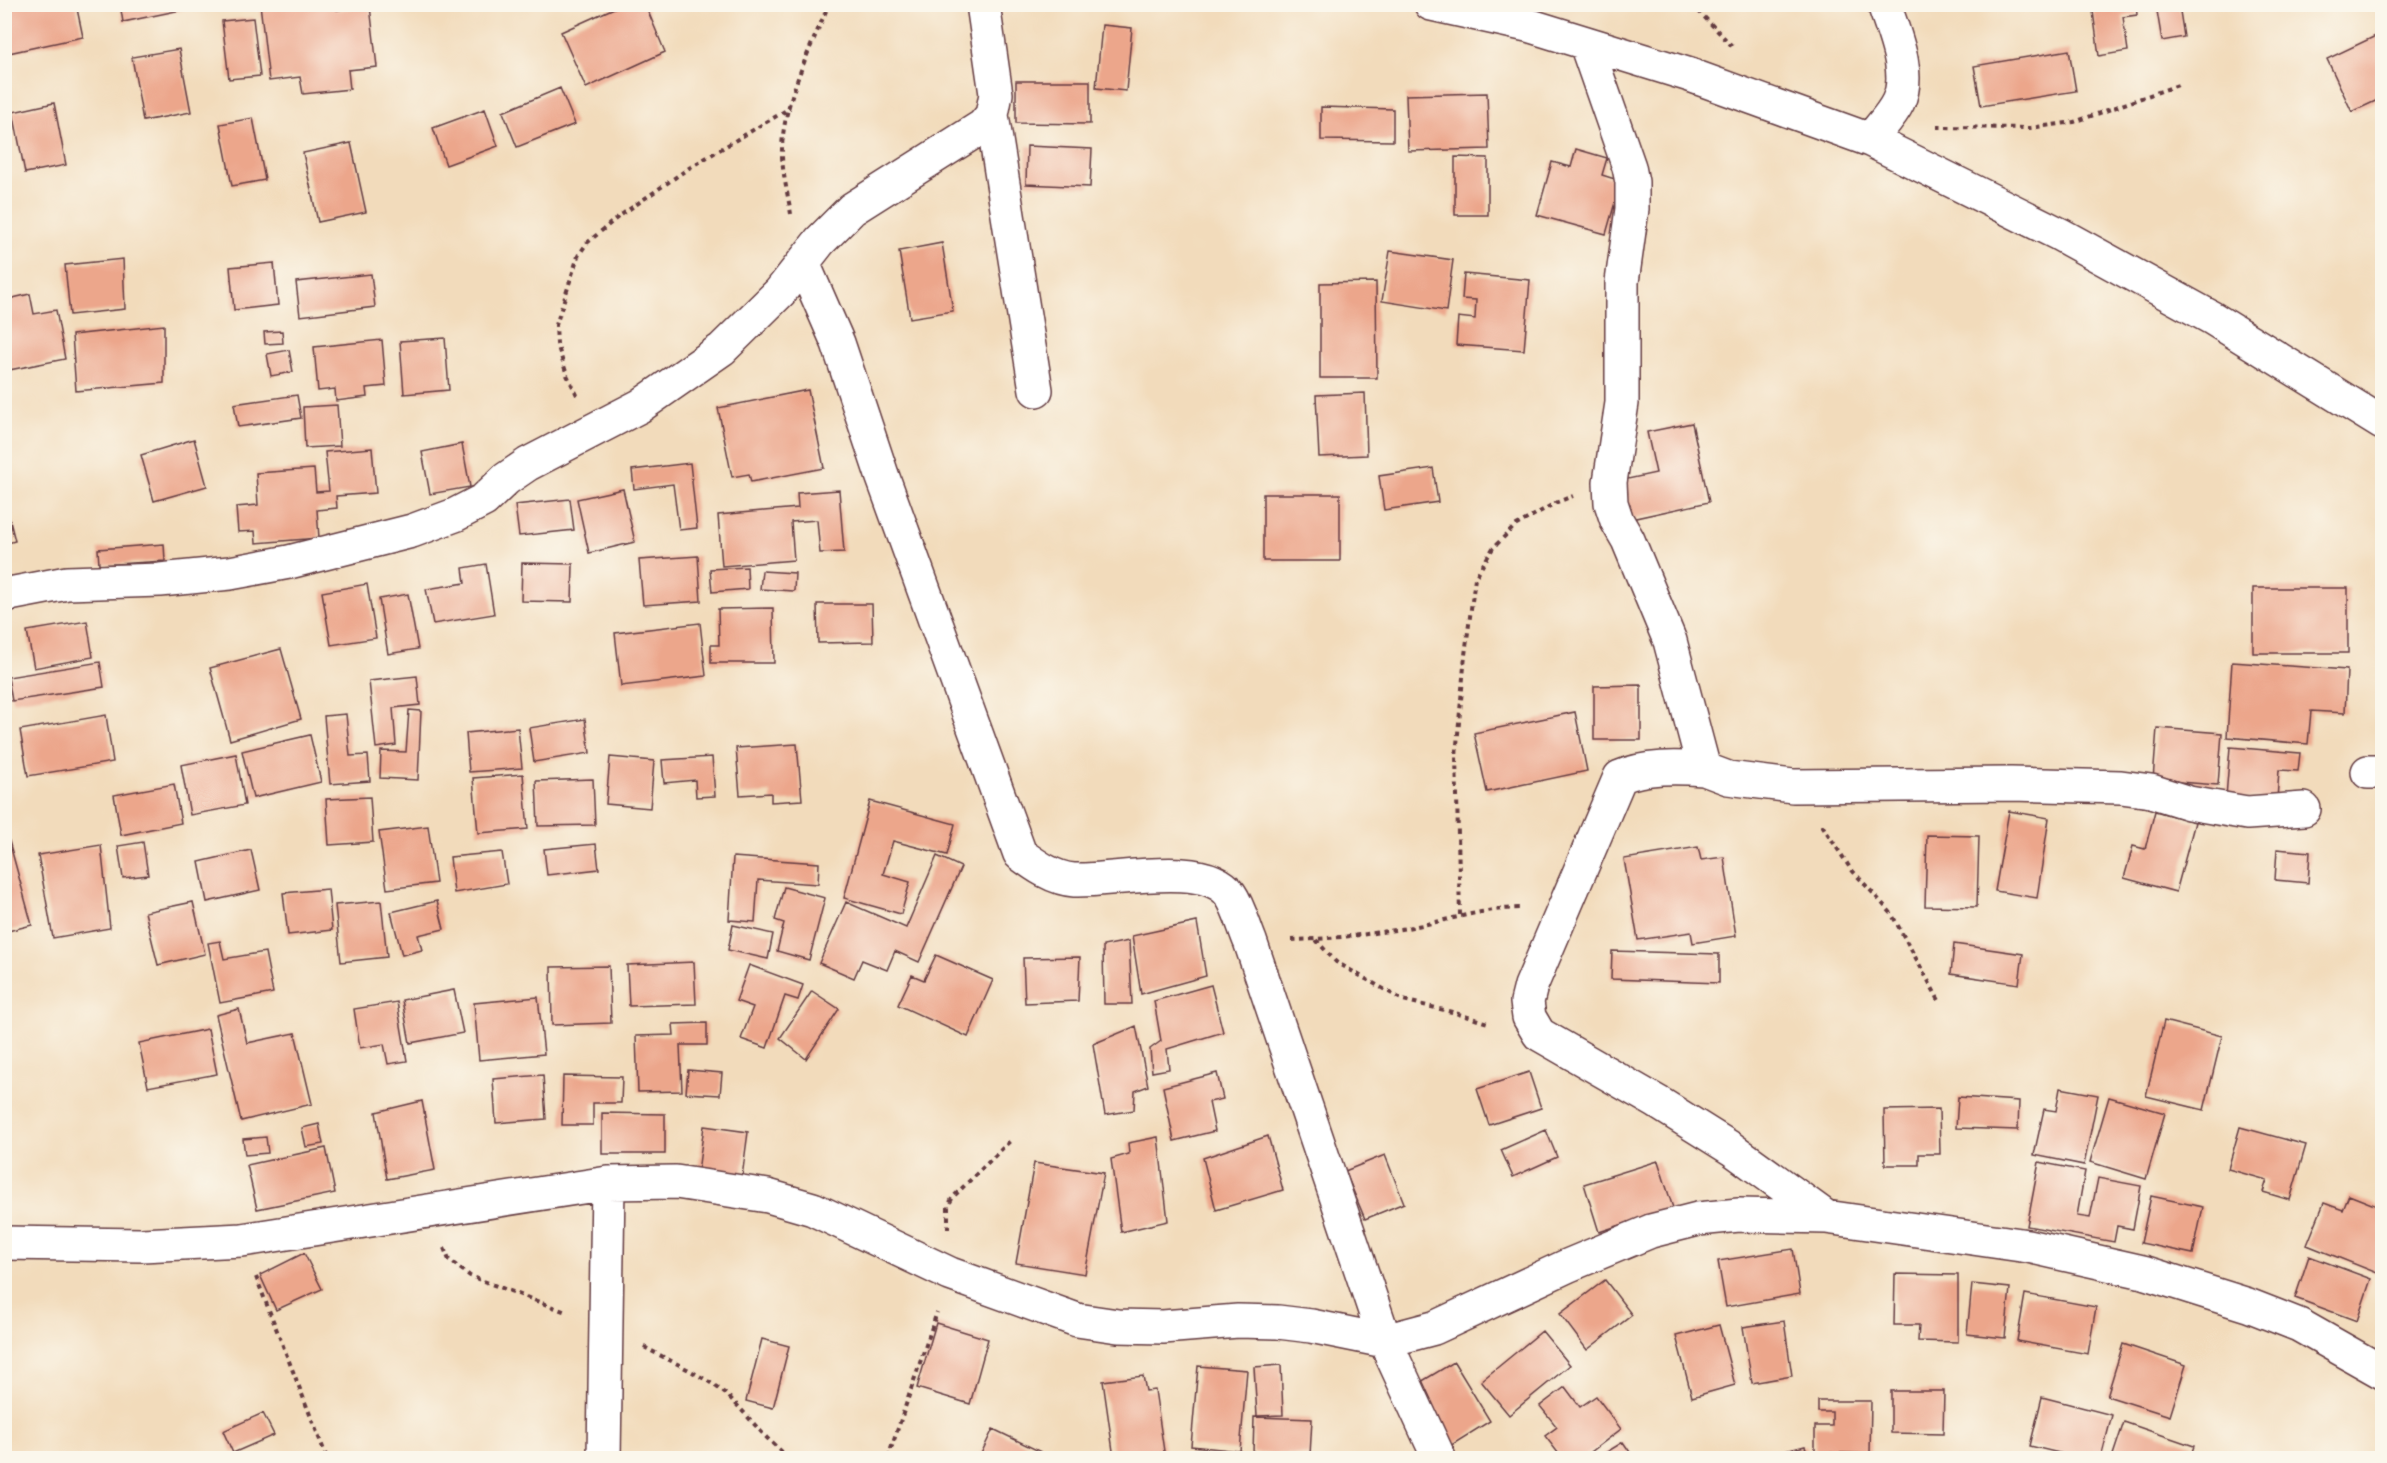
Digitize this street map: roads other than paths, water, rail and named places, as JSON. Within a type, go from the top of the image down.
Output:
[{"type":"street","points":[[983,4],[996,94],[992,115],[1036,390]]},
{"type":"street","points":[[1431,4],[1531,26],[1876,132],[2212,318],[2382,423]]},
{"type":"street","points":[[1531,26],[1555,4]]},
{"type":"street","points":[[1876,132],[1899,101],[1903,78],[1900,58],[1884,4]]},
{"type":"street","points":[[1586,44],[1629,167],[1632,182],[1632,209],[1622,282],[1622,403],[1610,482],[1611,503],[1670,641],[1704,769]]},
{"type":"street","points":[[4,595],[67,583],[160,580],[231,573],[289,562],[412,531],[455,515],[483,500],[506,479],[528,464],[640,406],[722,349],[780,292],[820,240],[852,209],[970,136],[992,115]]},
{"type":"street","points":[[803,263],[838,343],[882,475],[1020,854],[1043,870],[1071,880],[1178,874],[1210,880],[1230,895],[1250,941],[1385,1341],[1439,1458]]},
{"type":"street","points":[[1826,1217],[1732,1149],[1657,1102],[1539,1034],[1529,1017],[1527,1002],[1543,954],[1620,777],[1635,771],[1681,767],[1704,769],[1728,778],[1793,786],[2012,784],[2121,787],[2151,791],[2189,803],[2247,813],[2304,809]]},
{"type":"street","points":[[4,1243],[142,1245],[242,1240],[608,1183],[676,1182],[768,1196],[813,1209],[950,1274],[1077,1320],[1118,1326],[1163,1327],[1238,1321],[1278,1322],[1311,1326],[1385,1341],[1434,1328],[1567,1266],[1651,1231],[1698,1219],[1739,1215],[1826,1217],[2028,1246],[2142,1272],[2248,1305],[2299,1325],[2382,1372]]},
{"type":"street","points":[[604,1458],[608,1183]]}]
